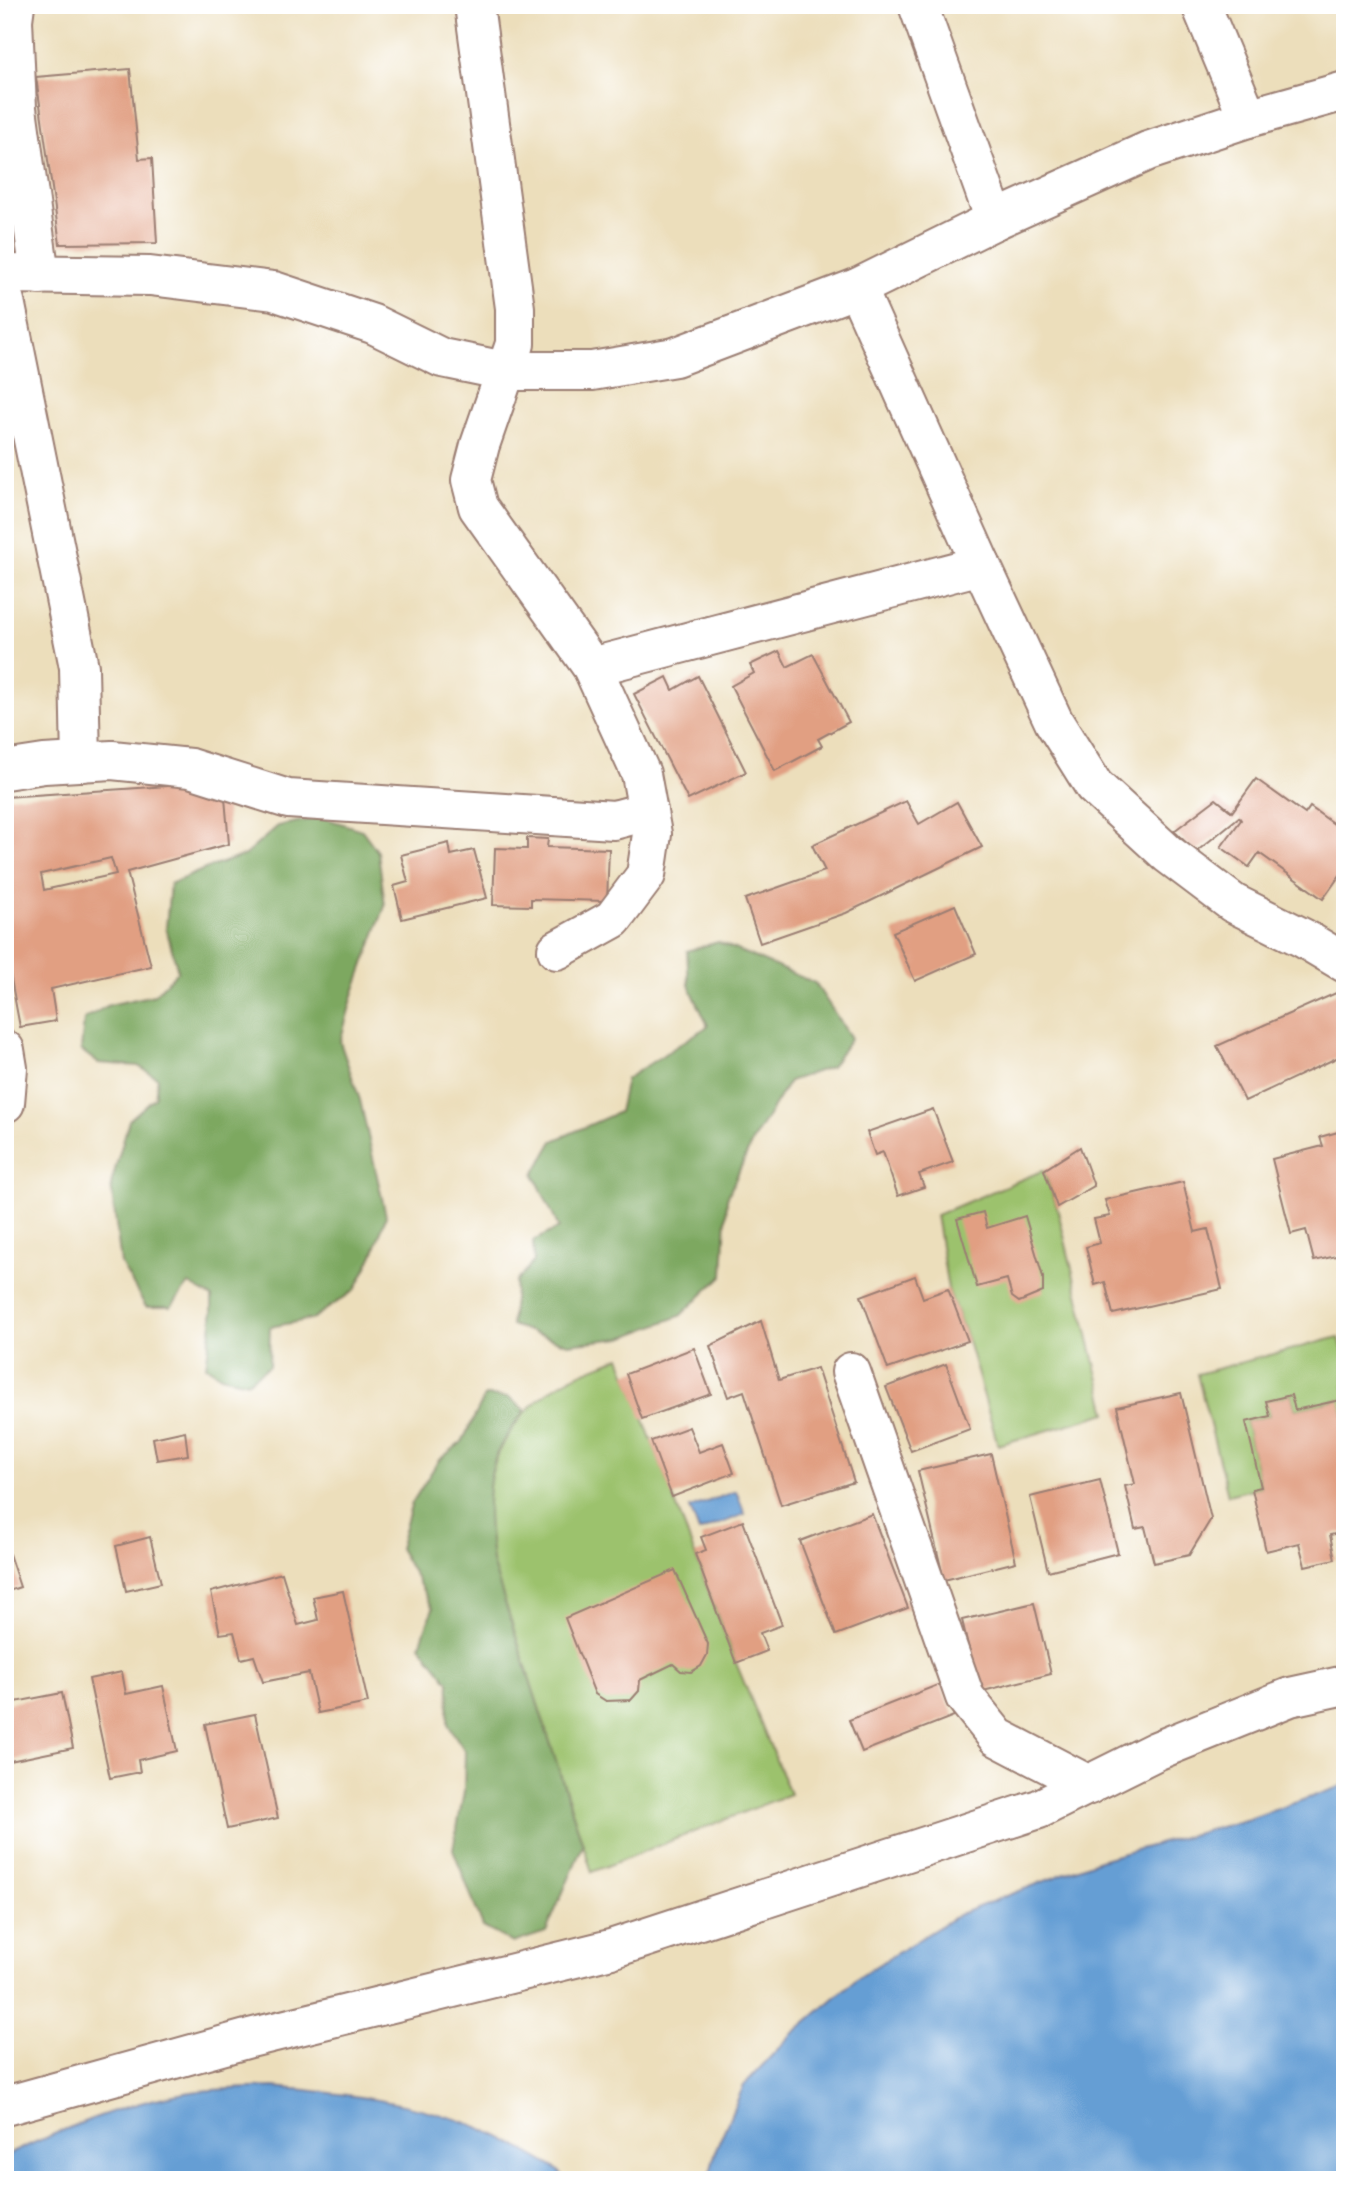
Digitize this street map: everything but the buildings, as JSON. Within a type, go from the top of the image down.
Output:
[{"type":"street","points":[[15,5],[13,20],[23,274],[150,276],[274,291],[373,324],[442,358],[505,371],[592,371],[675,357],[857,288],[995,220],[1148,151],[1248,118],[1345,91]]},
{"type":"street","points":[[474,5],[515,308],[515,344],[480,445],[471,480],[478,508],[592,667],[641,774],[652,834],[646,875],[613,919],[557,950]]},
{"type":"street","points":[[918,5],[995,220]]},
{"type":"street","points":[[1201,5],[1248,118]]},
{"type":"street","points":[[857,288],[1054,722],[1094,786],[1168,854],[1233,903],[1303,938],[1345,963]]},
{"type":"street","points":[[5,301],[79,667],[81,762]]},
{"type":"street","points":[[592,667],[981,565]]},
{"type":"street","points":[[5,770],[44,764],[112,761],[190,768],[288,799],[614,820],[648,811]]},
{"type":"street","points":[[5,1050],[8,1068],[5,1103]]},
{"type":"street","points":[[851,1372],[964,1697],[997,1737],[1089,1785]]},
{"type":"street","points":[[5,2106],[250,2038],[611,1949],[1039,1809],[1156,1751],[1290,1698],[1345,1685]]},
{"type":"green space","points":[[321,817],[362,830],[378,852],[385,906],[353,995],[340,1042],[360,1100],[386,1216],[373,1255],[355,1290],[312,1319],[270,1327],[269,1366],[247,1382],[221,1376],[206,1366],[212,1323],[212,1297],[189,1284],[171,1307],[146,1307],[121,1264],[111,1184],[129,1120],[155,1097],[158,1078],[138,1066],[98,1063],[81,1050],[84,1019],[109,1005],[154,995],[178,971],[166,928],[170,884],[245,855],[278,826]]},
{"type":"green space","points":[[718,942],[815,983],[851,1038],[831,1067],[789,1081],[752,1142],[727,1198],[723,1275],[680,1316],[622,1338],[568,1344],[511,1325],[516,1282],[534,1261],[533,1241],[559,1228],[534,1174],[553,1141],[619,1112],[626,1079],[708,1026],[689,985],[687,951]]},
{"type":"green space","points":[[1044,1170],[1057,1207],[1107,1413],[998,1445],[968,1341],[948,1289],[936,1215]]},
{"type":"green space","points":[[1339,1337],[1345,1358],[1345,1421],[1339,1400],[1295,1410],[1291,1395],[1267,1401],[1270,1416],[1246,1422],[1261,1487],[1228,1495],[1197,1374]]},
{"type":"green space","points":[[620,1357],[736,1663],[790,1794],[592,1872],[492,1562],[487,1497],[497,1457],[506,1439],[531,1406],[565,1381]]},
{"type":"green space","points":[[485,1396],[508,1397],[525,1410],[500,1447],[491,1474],[488,1519],[492,1562],[583,1845],[546,1932],[513,1943],[483,1927],[453,1849],[464,1792],[465,1751],[448,1725],[449,1682],[420,1645],[433,1608],[399,1548],[412,1503],[439,1460],[462,1442]]},
{"type":"water","points":[[736,1491],[745,1514],[699,1532],[690,1508]]},
{"type":"water","points":[[1345,1785],[1345,2180],[708,2180],[717,2147],[744,2085],[791,2035],[860,1976],[960,1914],[1099,1860],[1249,1819]]},
{"type":"water","points":[[274,2087],[377,2100],[454,2118],[509,2142],[558,2170],[566,2180],[5,2180],[5,2156],[100,2116],[174,2095]]}]
